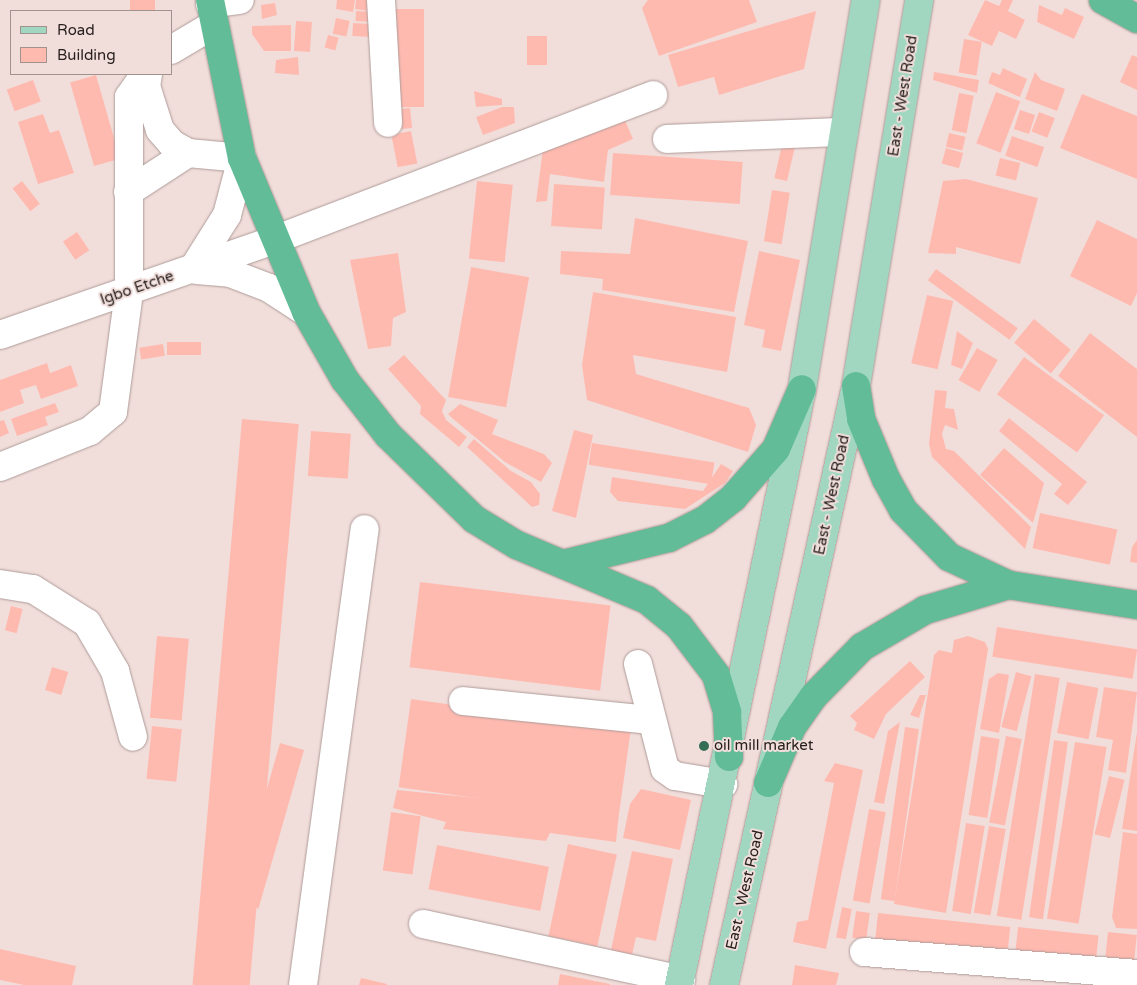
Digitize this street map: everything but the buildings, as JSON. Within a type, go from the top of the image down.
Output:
[{"type":"highway","points":[[1103,0],[1137,19]]},
{"type":"highway","points":[[211,10],[242,158],[274,240],[306,312],[345,380],[429,479],[474,519],[517,545],[567,563],[647,600],[699,648],[716,676],[727,712],[729,757]]},
{"type":"highway","points":[[856,386],[871,447],[903,510],[949,557],[1010,585],[1137,605]]},
{"type":"highway","points":[[567,563],[669,538],[705,520],[733,498],[776,448],[802,389]]},
{"type":"highway","points":[[768,783],[792,727],[813,697],[862,647],[925,610],[1010,585]]},
{"type":"main road","points":[[680,982],[729,757],[802,389],[866,0]]},
{"type":"main road","name":"East - West Road","points":[[724,985],[856,386],[919,0]]},
{"type":"street","points":[[172,49],[211,10],[240,0]]},
{"type":"street","points":[[381,0],[388,123]]},
{"type":"street","points":[[0,467],[90,431],[113,412],[129,292],[129,97],[145,75]]},
{"type":"street","points":[[146,75],[146,86],[160,130],[188,153],[242,158],[228,215],[193,269],[230,273],[261,285],[306,312]]},
{"type":"street","name":"Igbo Etche","points":[[0,334],[129,292],[274,240],[653,94]]},
{"type":"street","points":[[667,139],[844,132]]},
{"type":"street","points":[[128,192],[188,153]]},
{"type":"street","points":[[303,985],[365,529]]},
{"type":"street","points":[[0,584],[33,589],[87,622],[115,671],[132,737]]},
{"type":"street","points":[[638,664],[650,720],[665,769],[675,776],[723,784]]},
{"type":"street","points":[[463,701],[650,720]]},
{"type":"street","points":[[423,924],[680,982]]},
{"type":"street","points":[[864,952],[1137,974]]},
{"type":"place","name":"oil mill market","points":[[704,746]]}]
